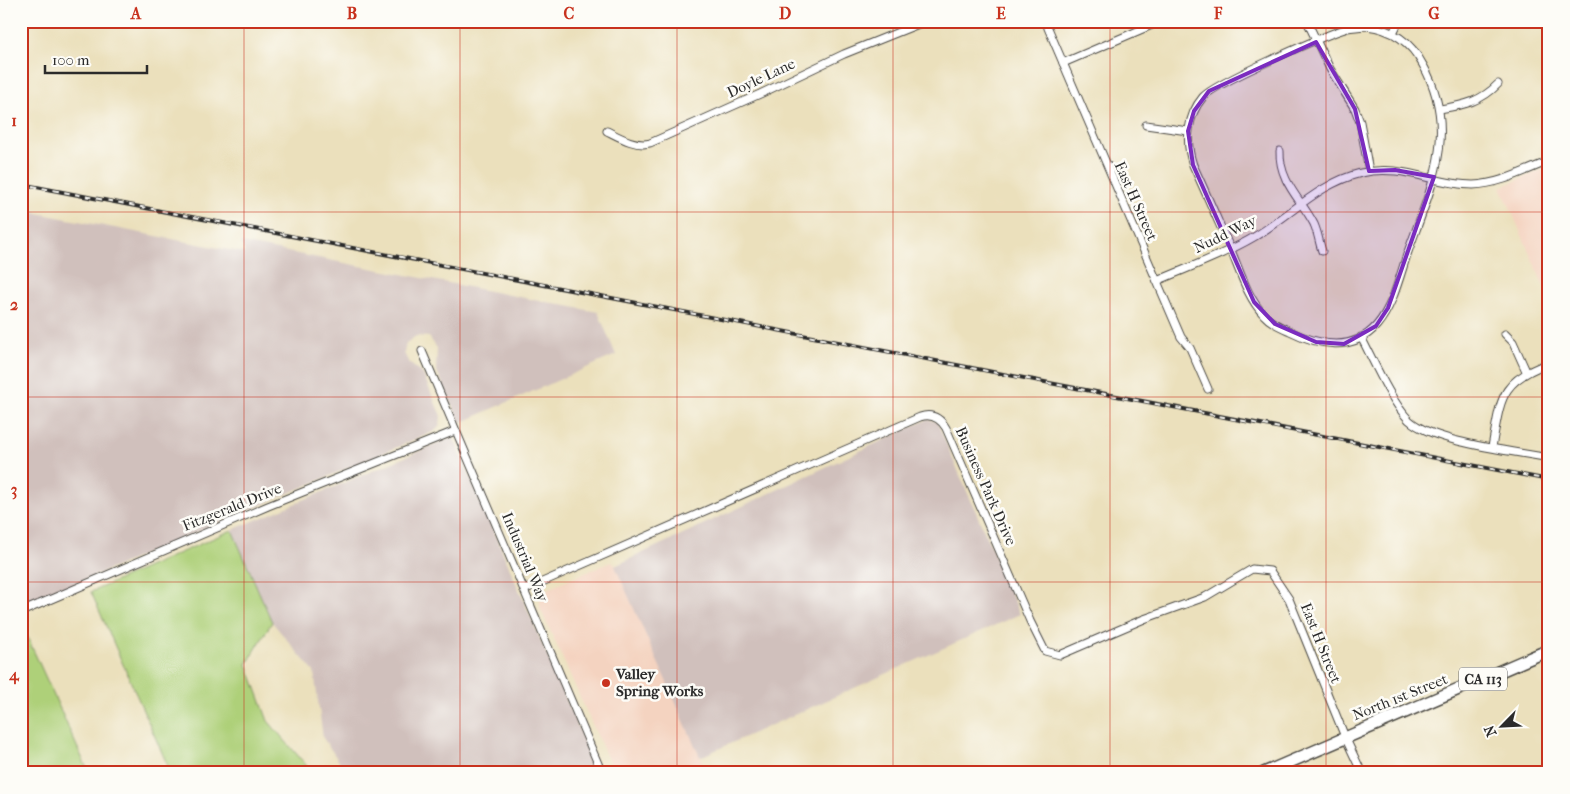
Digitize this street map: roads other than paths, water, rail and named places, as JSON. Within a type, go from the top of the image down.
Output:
[{"type":"main road","name":"North 1st Street","points":[[1264,773],[1549,650]]},
{"type":"street","name":"Doyle Lane","points":[[607,131],[643,145],[650,143],[844,54],[926,21]]},
{"type":"street","name":"East H Street","points":[[1045,21],[1181,337],[1190,348],[1208,389]]},
{"type":"street","points":[[1063,64],[1161,21]]},
{"type":"street","points":[[1307,21],[1330,69],[1355,109],[1360,122],[1369,171]]},
{"type":"street","points":[[1393,33],[1399,21]]},
{"type":"street","points":[[1357,27],[1378,27],[1393,33],[1412,47],[1420,58],[1432,82],[1440,109],[1442,139],[1434,177],[1388,308],[1376,326],[1361,337],[1344,344],[1316,342],[1275,324],[1254,302],[1190,155],[1188,131],[1194,111],[1209,91],[1225,82],[1316,42],[1357,27]]},
{"type":"street","points":[[1440,109],[1477,101],[1487,95],[1498,84]]},
{"type":"street","points":[[1146,125],[1188,131]]},
{"type":"street","points":[[1280,151],[1284,176],[1313,224],[1322,250]]},
{"type":"street","name":"Nudd Way","points":[[1157,281],[1252,238],[1332,183],[1369,171],[1394,170],[1460,184],[1483,184],[1508,178],[1549,160]]},
{"type":"street","points":[[1506,334],[1513,342],[1526,371]]},
{"type":"street","points":[[1361,337],[1397,403],[1409,420],[1425,431],[1436,436],[1549,458]]},
{"type":"street","name":"Industrial Way","points":[[422,351],[602,773]]},
{"type":"street","points":[[1492,447],[1500,405],[1510,384],[1526,371],[1549,363]]},
{"type":"street","name":"Business Park Drive","points":[[524,590],[925,415],[937,418],[946,428],[1042,648],[1050,654],[1060,655],[1144,619],[1192,602],[1247,571],[1261,568]]},
{"type":"street","name":"Fitzgerald Drive","points":[[21,612],[268,506],[455,431]]},
{"type":"street","name":"East H Street","points":[[1261,568],[1270,571],[1289,600],[1344,737],[1362,773]]},
{"type":"railway","points":[[21,184],[1549,480]]},
{"type":"place","name":"Valley Spring Works","points":[[606,683]]}]
